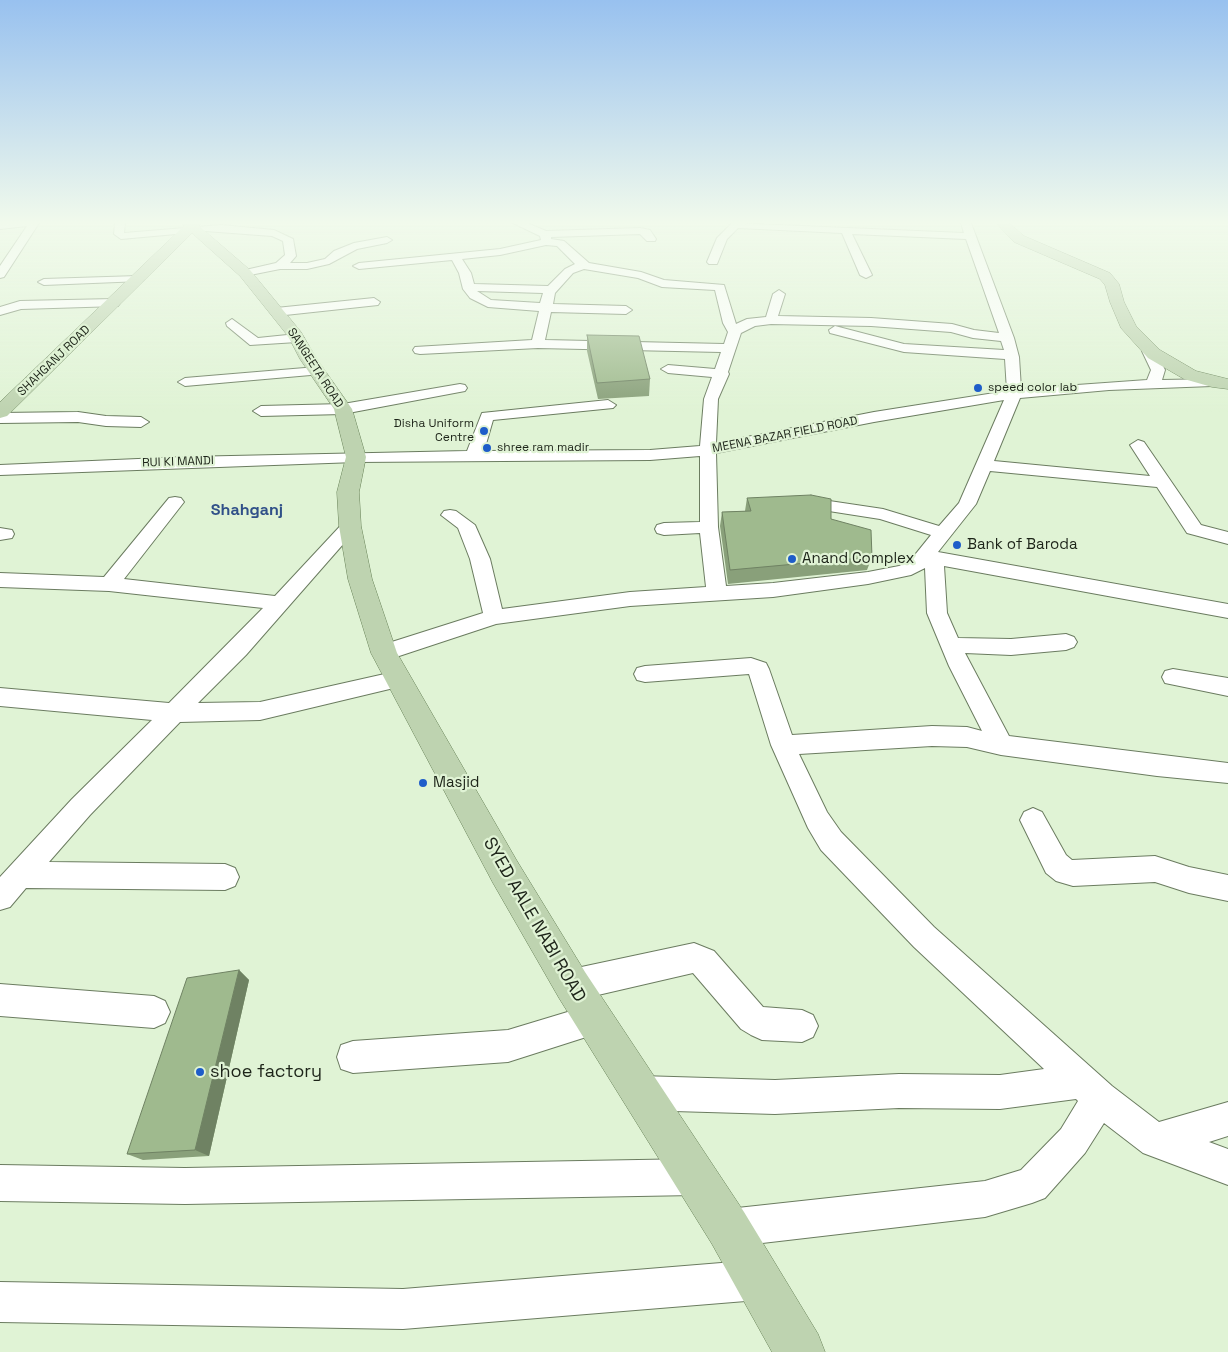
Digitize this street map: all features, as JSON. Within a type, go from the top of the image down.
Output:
[{"type":"main road","name":"SHAHGANJ ROAD","points":[[0,412],[131,286]]},
{"type":"main road","name":"SANGEETA ROAD","points":[[255,286],[297,338],[342,409],[356,457]]},
{"type":"main road","points":[[1113,286],[1117,302],[1129,328],[1149,351],[1180,370],[1212,382],[1228,384]]},
{"type":"main road","name":"SYED AALE NABI ROAD","points":[[356,457],[348,492],[350,526],[360,579],[391,666],[505,872],[572,985],[728,1228],[800,1352]]},
{"type":"street","points":[[539,286],[544,290]]},
{"type":"street","points":[[469,287],[544,290],[549,286]]},
{"type":"street","points":[[707,286],[720,287],[729,323],[735,332]]},
{"type":"street","points":[[0,698],[174,713],[260,711],[287,706],[391,666],[494,616],[630,599],[773,590],[895,573],[917,565],[930,556],[943,533],[967,504],[1014,394],[1011,355],[989,286]]},
{"type":"street","points":[[469,287],[474,296],[488,303],[545,308],[626,310]]},
{"type":"street","points":[[538,344],[537,322],[545,308],[544,290]]},
{"type":"street","points":[[772,320],[779,294]]},
{"type":"street","points":[[276,312],[374,302]]},
{"type":"street","points":[[0,311],[20,305],[114,303]]},
{"type":"street","points":[[718,594],[709,526],[708,450],[711,398],[722,374],[735,332],[746,324],[772,320],[791,320],[871,322],[952,328],[973,334],[1007,338]]},
{"type":"street","points":[[791,320],[904,348],[1011,355]]},
{"type":"street","points":[[537,322],[559,324]]},
{"type":"street","points":[[232,323],[256,342],[297,338]]},
{"type":"street","points":[[420,350],[538,344],[730,348]]},
{"type":"street","points":[[1149,351],[1158,370],[1153,384]]},
{"type":"street","points":[[668,369],[722,374]]},
{"type":"street","points":[[184,382],[317,371]]},
{"type":"street","name":"MEENA BAZAR FIELD ROAD","points":[[356,457],[583,457],[708,450],[874,417],[1014,394],[1080,388],[1212,382]]},
{"type":"street","points":[[262,411],[342,409],[460,388]]},
{"type":"street","points":[[474,456],[487,416],[608,405]]},
{"type":"street","points":[[0,418],[78,417],[106,421],[141,422]]},
{"type":"street","points":[[1138,445],[1195,530],[1228,538]]},
{"type":"street","name":"RUI KI MANDI","points":[[0,470],[356,457]]},
{"type":"street","points":[[983,465],[1163,482]]},
{"type":"street","points":[[109,584],[175,502]]},
{"type":"street","points":[[816,504],[882,514],[943,533]]},
{"type":"street","points":[[450,515],[466,525],[480,559],[494,616]]},
{"type":"street","points":[[0,897],[81,806],[238,649],[350,526]]},
{"type":"street","points":[[664,529],[709,526]]},
{"type":"street","points":[[930,556],[1228,611]]},
{"type":"street","points":[[930,556],[937,613],[1001,745]]},
{"type":"street","points":[[0,580],[109,584],[278,603]]},
{"type":"street","points":[[951,645],[1011,647],[1066,642]]},
{"type":"street","points":[[645,674],[754,667],[758,669],[784,745],[817,820],[831,841],[924,936],[1091,1090],[1155,1141],[1228,1167]]},
{"type":"street","points":[[1173,677],[1228,687]]},
{"type":"street","points":[[784,745],[932,736],[966,737],[1001,745],[1157,766],[1228,773]]},
{"type":"street","points":[[1033,820],[1056,864],[1066,872],[1155,869],[1190,880],[1228,888]]},
{"type":"street","points":[[18,875],[225,877]]},
{"type":"street","points":[[572,985],[694,958],[703,962],[752,1018],[762,1024],[802,1026]]},
{"type":"street","points":[[0,1000],[154,1012]]},
{"type":"street","points":[[353,1057],[508,1046],[594,1020]]},
{"type":"street","points":[[640,1093],[775,1097],[899,1091],[1000,1092],[1091,1090]]},
{"type":"street","points":[[728,1228],[984,1199],[1032,1185],[1073,1141],[1091,1090]]},
{"type":"street","points":[[1155,1141],[1228,1119]]},
{"type":"street","points":[[0,1183],[185,1186],[695,1177]]},
{"type":"street","points":[[0,1302],[403,1309],[758,1280]]},
{"type":"building","points":[[587,335],[639,336],[650,379],[597,383]]},
{"type":"building","name":"Anand Complex","points":[[811,495],[831,499],[831,519],[871,530],[872,557],[730,570],[722,512],[751,511],[747,498]]},
{"type":"building","name":"shoe factory","points":[[239,970],[195,1150],[127,1154],[187,978]]},
{"type":"place","name":"speed color lab","points":[[978,388]]},
{"type":"place","name":"Disha Uniform Centre","points":[[484,431]]},
{"type":"place","name":"shree ram madir","points":[[487,448]]},
{"type":"place","name":"Bank of Baroda","points":[[957,545]]},
{"type":"place","name":"Anand Complex","points":[[792,559]]},
{"type":"place","name":"Masjid","points":[[423,783]]},
{"type":"place","name":"shoe factory","points":[[200,1072]]},
{"type":"district","name":"Shahganj","points":[[247,511]]}]
